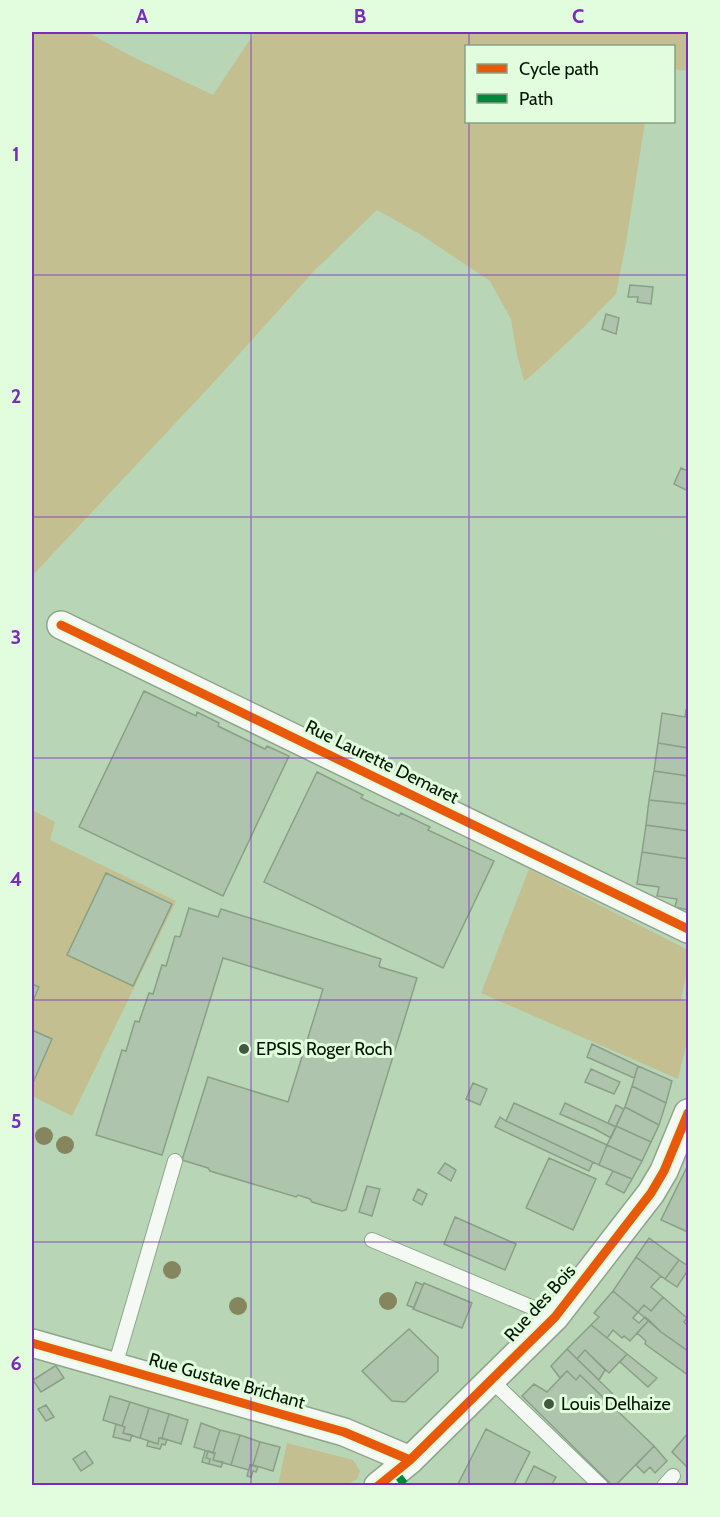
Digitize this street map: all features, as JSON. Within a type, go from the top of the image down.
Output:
[{"type":"street","name":"Rue Laurette Demaret","points":[[61,626],[688,929]]},
{"type":"street","name":"Rue des Bois","points":[[378,1485],[410,1460],[555,1317],[651,1193],[664,1171],[688,1113]]},
{"type":"street","name":"Rue Gustave Brichant","points":[[32,1342],[344,1432],[410,1460]]},
{"type":"lane","points":[[115,1366],[175,1161]]},
{"type":"lane","points":[[372,1240],[555,1317]]},
{"type":"lane","points":[[491,1380],[601,1485]]},
{"type":"shaded area","points":[[32,32],[87,32],[213,95],[255,32],[688,32],[688,71],[675,69],[675,45],[465,45],[465,123],[645,123],[616,294],[532,375],[524,381],[511,319],[490,281],[418,233],[377,210],[314,271],[214,382],[32,576]]},
{"type":"shaded area","points":[[32,810],[55,822],[50,840],[176,901],[72,1116],[32,1096]]},
{"type":"shaded area","points":[[529,869],[688,950],[688,968],[681,999],[688,1003],[688,1037],[678,1079],[481,993]]},
{"type":"shaded area","points":[[287,1443],[353,1460],[360,1471],[357,1479],[347,1485],[278,1485]]},
{"type":"building","points":[[630,285],[653,287],[651,304],[637,302],[638,297],[628,297]]},
{"type":"building","points":[[606,314],[619,318],[616,334],[602,329]]},
{"type":"building","points":[[681,468],[688,471],[688,491],[674,484]]},
{"type":"building","points":[[144,691],[196,716],[197,712],[219,723],[218,726],[265,749],[267,746],[289,756],[223,896],[79,827]]},
{"type":"building","points":[[686,710],[688,711],[688,748],[658,743],[662,713],[685,717]]},
{"type":"building","points":[[658,743],[688,748],[688,776],[654,771]]},
{"type":"building","points":[[654,771],[688,776],[688,804],[649,800]]},
{"type":"building","points":[[317,772],[363,795],[361,798],[399,816],[401,813],[430,827],[428,830],[494,861],[443,968],[264,882]]},
{"type":"building","points":[[649,800],[688,804],[688,831],[646,825]]},
{"type":"building","points":[[646,825],[688,831],[688,859],[642,852]]},
{"type":"building","points":[[642,852],[688,859],[688,910],[675,907],[677,899],[657,896],[659,887],[637,884]]},
{"type":"building","points":[[106,873],[172,904],[133,986],[67,955]]},
{"type":"building","points":[[189,908],[218,917],[221,909],[381,959],[380,967],[417,978],[346,1210],[342,1211],[298,1195],[296,1197],[210,1171],[208,1168],[182,1160],[208,1077],[288,1102],[323,989],[223,958],[162,1155],[96,1135],[122,1050],[126,1051],[135,1021],[139,1022],[149,993],[153,994],[162,965],[166,966],[175,936],[180,937]]},
{"type":"building","points":[[32,984],[39,987],[32,1003]]},
{"type":"building","points":[[32,1030],[52,1039],[32,1085]]},
{"type":"building","points":[[592,1044],[638,1066],[634,1078],[587,1057]]},
{"type":"building","points":[[638,1066],[672,1081],[666,1103],[632,1086]]},
{"type":"building","points":[[591,1069],[620,1082],[614,1094],[585,1082]]},
{"type":"building","points":[[473,1083],[487,1089],[480,1105],[466,1099]]},
{"type":"building","points":[[632,1086],[666,1103],[659,1125],[625,1107]]},
{"type":"building","points":[[514,1103],[607,1145],[599,1165],[506,1121]]},
{"type":"building","points":[[565,1103],[616,1127],[611,1138],[560,1114]]},
{"type":"building","points":[[616,1105],[624,1109],[616,1127],[608,1123]]},
{"type":"building","points":[[625,1107],[659,1125],[651,1142],[616,1126]]},
{"type":"building","points":[[500,1117],[593,1162],[589,1171],[495,1127]]},
{"type":"building","points":[[616,1126],[651,1142],[642,1161],[607,1145]]},
{"type":"building","points":[[607,1145],[642,1161],[632,1179],[599,1165]]},
{"type":"building","points":[[549,1158],[596,1179],[573,1230],[526,1208]]},
{"type":"building","points":[[445,1163],[456,1170],[451,1181],[438,1173]]},
{"type":"building","points":[[686,1169],[688,1171],[688,1232],[661,1220]]},
{"type":"building","points":[[613,1171],[632,1179],[624,1193],[606,1184]]},
{"type":"building","points":[[367,1186],[380,1189],[372,1216],[359,1212]]},
{"type":"building","points":[[418,1189],[427,1194],[422,1205],[413,1200]]},
{"type":"building","points":[[455,1217],[516,1244],[505,1270],[444,1244]]},
{"type":"building","points":[[649,1238],[679,1260],[665,1279],[636,1257]]},
{"type":"building","points":[[636,1257],[661,1276],[651,1287],[663,1297],[651,1311],[644,1305],[638,1312],[613,1291]]},
{"type":"building","points":[[679,1260],[688,1266],[688,1270],[677,1287],[665,1279]]},
{"type":"building","points":[[416,1282],[423,1285],[414,1308],[407,1305]]},
{"type":"building","points":[[424,1283],[472,1303],[462,1328],[413,1309]]},
{"type":"building","points":[[613,1291],[638,1312],[633,1318],[639,1323],[645,1317],[649,1320],[630,1341],[624,1336],[622,1338],[613,1330],[607,1338],[591,1325],[599,1317],[594,1313]]},
{"type":"building","points":[[663,1297],[687,1318],[684,1322],[688,1326],[688,1351],[638,1312],[644,1305],[651,1311]]},
{"type":"building","points":[[649,1320],[661,1332],[688,1351],[688,1375],[645,1344],[646,1341],[637,1333]]},
{"type":"building","points":[[591,1325],[627,1354],[609,1373],[585,1350],[577,1359],[567,1349]]},
{"type":"building","points":[[409,1329],[438,1357],[438,1371],[405,1402],[392,1401],[362,1371]]},
{"type":"building","points":[[567,1349],[620,1401],[614,1408],[580,1375],[576,1380],[567,1371],[560,1378],[551,1366]]},
{"type":"building","points":[[585,1350],[605,1370],[599,1380],[577,1359]]},
{"type":"building","points":[[627,1354],[657,1378],[648,1387],[620,1362]]},
{"type":"building","points":[[55,1366],[64,1378],[41,1392],[33,1380]]},
{"type":"building","points":[[567,1371],[576,1380],[580,1375],[654,1446],[615,1486],[522,1396],[534,1384],[547,1392]]},
{"type":"building","points":[[110,1396],[130,1402],[122,1426],[103,1420]]},
{"type":"building","points":[[130,1402],[149,1408],[140,1438],[123,1433],[125,1427],[122,1426]]},
{"type":"building","points":[[46,1405],[54,1417],[46,1421],[38,1409]]},
{"type":"building","points":[[149,1408],[169,1414],[158,1444],[140,1438]]},
{"type":"building","points":[[169,1414],[188,1420],[181,1444],[162,1438]]},
{"type":"building","points":[[201,1423],[220,1430],[213,1453],[194,1447]]},
{"type":"building","points":[[116,1424],[125,1427],[123,1433],[132,1435],[130,1441],[113,1437]]},
{"type":"building","points":[[486,1429],[530,1452],[513,1486],[457,1486]]},
{"type":"building","points":[[220,1430],[240,1435],[231,1465],[213,1460]]},
{"type":"building","points":[[688,1433],[688,1468],[672,1452]]},
{"type":"building","points":[[240,1435],[260,1442],[253,1465],[250,1465],[249,1470],[231,1465]]},
{"type":"building","points":[[159,1438],[167,1440],[160,1449],[147,1446],[148,1441],[158,1444]]},
{"type":"building","points":[[260,1442],[280,1447],[273,1471],[253,1465]]},
{"type":"building","points":[[654,1446],[667,1461],[655,1473],[650,1467],[644,1473],[636,1465]]},
{"type":"building","points":[[85,1451],[93,1463],[81,1471],[73,1459]]},
{"type":"building","points":[[205,1451],[208,1451],[206,1458],[210,1459],[209,1464],[202,1462]]},
{"type":"building","points":[[208,1451],[215,1453],[213,1460],[223,1462],[221,1467],[209,1464],[210,1459],[206,1458]]},
{"type":"building","points":[[250,1465],[258,1467],[256,1472],[253,1471],[251,1477],[247,1476]]},
{"type":"building","points":[[534,1466],[556,1477],[551,1486],[524,1486]]},
{"type":"marked path","points":[[395,1472],[406,1486]]},
{"type":"cycle path","points":[[61,625],[688,929]]},
{"type":"cycle path","points":[[378,1486],[410,1460],[555,1317],[651,1193],[664,1171],[688,1113]]},
{"type":"cycle path","points":[[32,1343],[344,1432],[410,1460]]},
{"type":"place","name":"EPSIS Roger Roch","points":[[244,1049]]},
{"type":"place","name":"Louis Delhaize","points":[[549,1404]]}]
